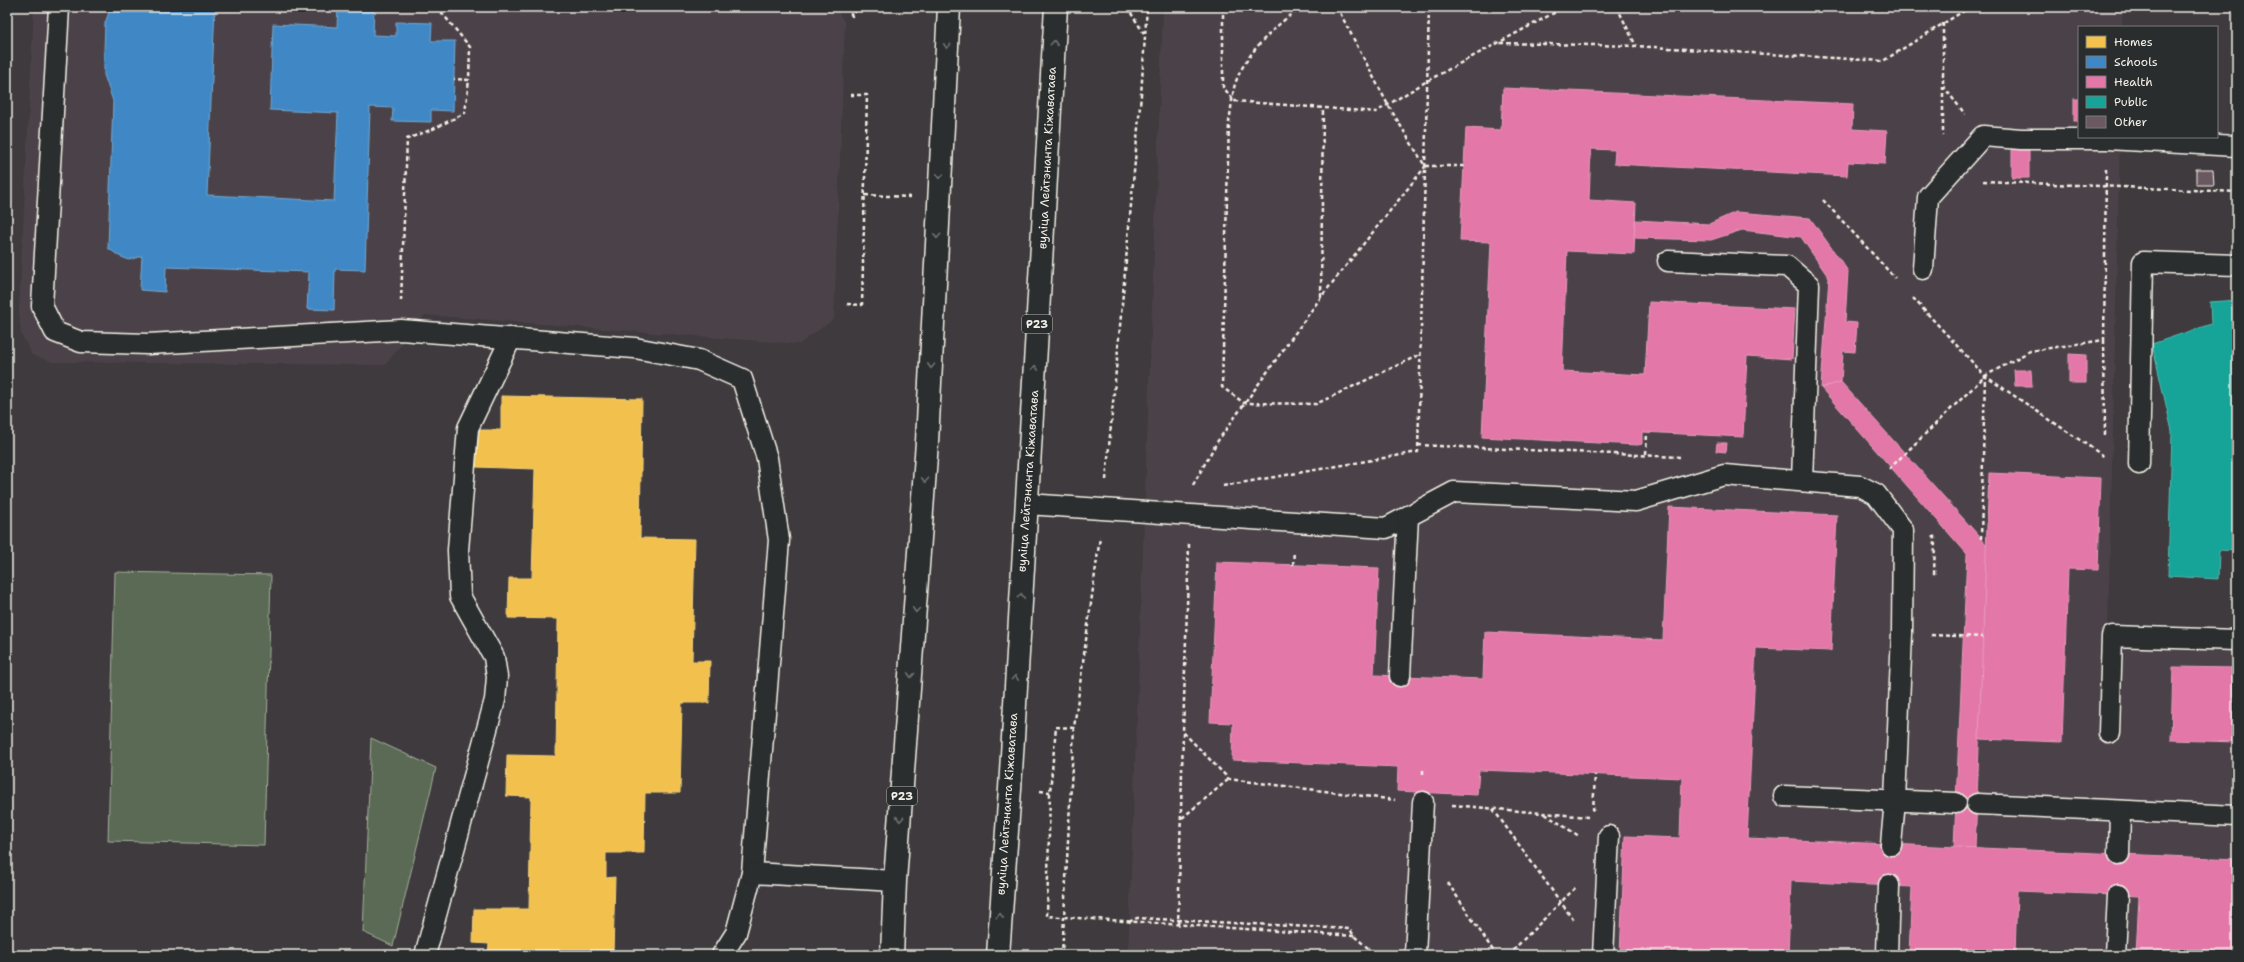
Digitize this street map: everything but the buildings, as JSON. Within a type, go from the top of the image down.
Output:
[{"type":"main road","name":"Р23","points":[[892,955],[895,881],[927,442],[949,7]]},
{"type":"main road","name":"вуліца Лейтэнанта Кіжаватава","points":[[998,955],[1027,504],[1056,7]]},
{"type":"lane","points":[[59,7],[42,306],[55,332],[80,342],[148,344],[401,330],[635,348],[699,360],[742,379],[767,458],[779,540],[752,873],[736,933],[722,955]]},
{"type":"lane","points":[[1924,269],[1928,197],[1983,136],[2021,139],[2107,139],[2237,146]]},
{"type":"lane","points":[[1668,261],[1787,266],[1809,285],[1802,482]]},
{"type":"lane","points":[[2139,464],[2143,262],[2237,265]]},
{"type":"lane","points":[[424,955],[495,700],[497,677],[494,657],[460,596],[458,550],[468,428],[511,338]]},
{"type":"lane","points":[[1027,504],[1386,528],[1454,492],[1636,501],[1724,475],[1860,486],[1876,494],[1903,530],[1902,633],[1895,800],[1891,845]]},
{"type":"lane","points":[[1400,676],[1408,516]]},
{"type":"lane","points":[[2109,734],[2112,636],[2237,640]]},
{"type":"lane","points":[[1784,796],[1956,804]]},
{"type":"lane","points":[[1415,955],[1423,802]]},
{"type":"lane","points":[[1977,804],[2237,816]]},
{"type":"lane","points":[[2119,854],[2120,811]]},
{"type":"lane","points":[[1603,955],[1610,836]]},
{"type":"lane","points":[[752,873],[895,881]]},
{"type":"lane","points":[[1888,955],[1889,885]]},
{"type":"lane","points":[[2115,955],[2118,895]]},
{"type":"path","points":[[401,330],[407,139],[433,129],[465,113],[470,47],[437,7]]},
{"type":"path","points":[[847,7],[852,16],[858,7]]},
{"type":"path","points":[[1127,7],[1145,36]]},
{"type":"path","points":[[1062,955],[1074,728],[1104,510],[1147,7]]},
{"type":"path","points":[[1223,7],[1223,87],[1234,101],[1376,112],[1428,81],[1565,7]]},
{"type":"path","points":[[1303,7],[1290,15],[1247,59],[1234,88],[1234,101],[1229,122],[1222,387],[1244,403],[1316,404],[1421,354]]},
{"type":"path","points":[[1337,7],[1388,105],[1425,166]]},
{"type":"path","points":[[1222,486],[1418,452],[1429,7]]},
{"type":"path","points":[[1617,7],[1636,46]]},
{"type":"path","points":[[1500,43],[1636,46],[1883,61],[1943,22],[1970,7]]},
{"type":"path","points":[[1943,22],[1943,179],[2237,192]]},
{"type":"path","points":[[454,79],[468,80]]},
{"type":"path","points":[[1943,86],[1983,136]]},
{"type":"path","points":[[847,304],[862,305],[867,95],[851,95]]},
{"type":"path","points":[[1321,297],[1323,108]]},
{"type":"path","points":[[2105,435],[2104,340],[2107,139]]},
{"type":"path","points":[[1425,166],[1464,166]]},
{"type":"path","points":[[1190,492],[1203,464],[1244,403],[1321,297],[1425,166]]},
{"type":"path","points":[[864,196],[939,198]]},
{"type":"path","points":[[1985,376],[2030,351],[2104,340]]},
{"type":"path","points":[[1985,376],[2106,457]]},
{"type":"path","points":[[1981,540],[1985,376]]},
{"type":"path","points":[[1646,454],[1647,433]]},
{"type":"path","points":[[1178,926],[1189,555]]},
{"type":"path","points":[[1932,635],[1983,637]]},
{"type":"path","points":[[1074,728],[1056,727],[1050,792],[1047,916],[1129,923],[1354,936]]},
{"type":"path","points":[[1184,732],[1229,779],[1400,801]]},
{"type":"path","points":[[1423,802],[1544,814],[1593,817],[1595,775]]},
{"type":"path","points":[[1181,818],[1229,779]]},
{"type":"path","points":[[1493,809],[1578,926]]},
{"type":"path","points":[[1508,955],[1608,856],[1544,814]]},
{"type":"path","points":[[1446,879],[1496,955]]},
{"type":"path","points":[[1129,923],[1138,918],[1350,928],[1354,936],[1376,955]]},
{"type":"shaded area","points":[[34,7],[835,7],[845,23],[834,319],[799,344],[425,315],[385,365],[53,362],[32,355],[21,333],[19,310]]},
{"type":"shaded area","points":[[1163,7],[2123,7],[2122,26],[2078,26],[2078,138],[2120,138],[2108,629],[2237,634],[2237,955],[1128,955]]},
{"type":"green space","points":[[115,572],[271,575],[264,845],[108,841]]},
{"type":"green space","points":[[371,738],[436,768],[393,946],[363,932]]}]
